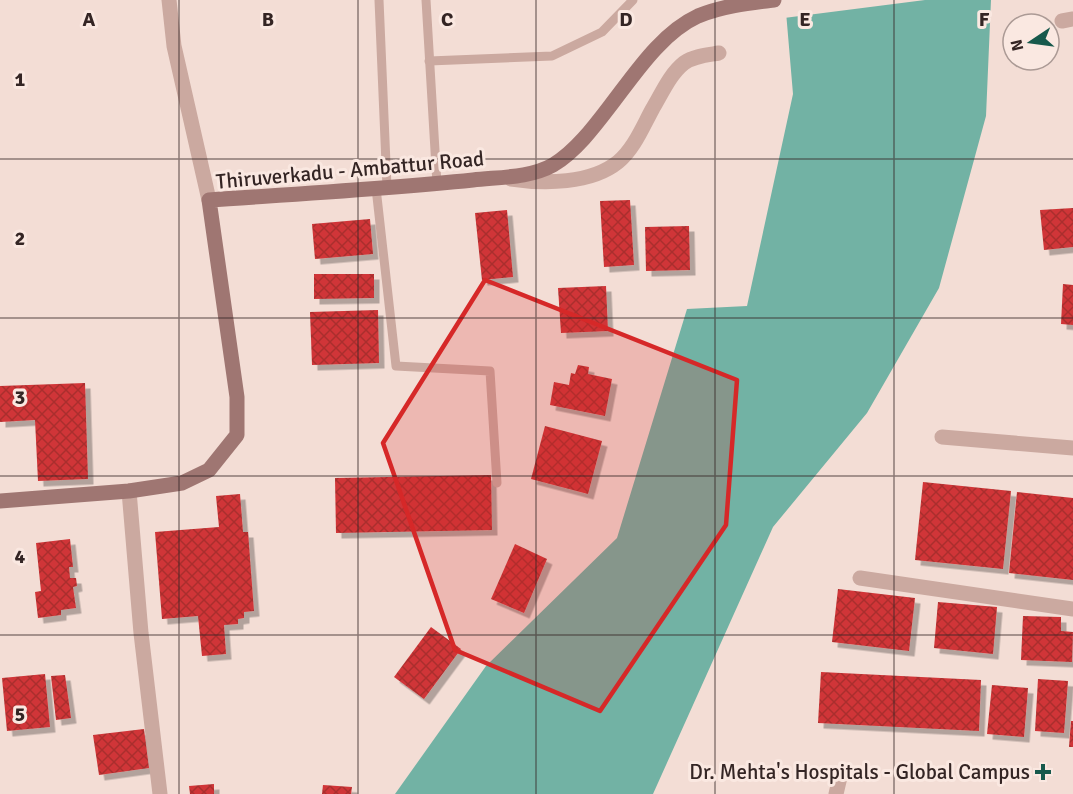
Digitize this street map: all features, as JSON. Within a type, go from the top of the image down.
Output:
[{"type":"main road","name":"Thiruverkadu - Ambattur Road","points":[[0,501],[129,491],[182,483],[209,470],[237,435],[237,397],[210,200],[437,184],[535,172],[553,165],[562,158],[593,127],[661,44],[688,22],[709,13],[774,0]]},
{"type":"street","points":[[169,0],[174,46],[210,200]]},
{"type":"street","points":[[497,177],[537,181],[580,178],[600,173],[618,161],[634,142],[668,82],[684,64],[698,56],[719,52]]},
{"type":"street","points":[[942,436],[1073,448]]},
{"type":"street","points":[[129,491],[141,633],[160,794]]},
{"type":"street","points":[[860,578],[1073,609]]},
{"type":"street","points":[[836,794],[840,777]]},
{"type":"lane","points":[[380,0],[382,188],[396,366],[490,370],[497,483]]},
{"type":"lane","points":[[426,0],[437,184]]},
{"type":"lane","points":[[429,61],[552,56],[602,32],[633,0]]},
{"type":"highlighted area","points":[[485,280],[737,380],[726,525],[600,711],[455,650],[383,443]]},
{"type":"water","points":[[785,0],[991,0],[986,116],[939,288],[867,413],[773,527],[653,794],[395,794],[486,666],[617,538],[687,309],[747,306],[793,94]]},
{"type":"pier","points":[[782,0],[925,0],[784,18]]},
{"type":"building","points":[[630,200],[634,265],[604,267],[600,201]]},
{"type":"building","points":[[1073,208],[1073,247],[1044,250],[1040,210]]},
{"type":"building","points":[[507,210],[513,277],[482,280],[475,213]]},
{"type":"building","points":[[370,219],[373,254],[315,259],[312,224]]},
{"type":"building","points":[[689,226],[690,270],[646,271],[645,227]]},
{"type":"building","points":[[314,274],[374,274],[374,298],[314,299]]},
{"type":"building","points":[[1063,284],[1073,285],[1073,325],[1061,324]]},
{"type":"building","points":[[606,286],[608,331],[561,333],[558,288]]},
{"type":"building","points":[[378,310],[379,363],[312,365],[310,312]]},
{"type":"building","points":[[578,365],[589,367],[588,374],[612,379],[605,416],[550,405],[554,382],[569,385],[571,373],[575,374]]},
{"type":"building","points":[[85,383],[88,479],[38,481],[35,420],[0,422],[0,386]]},
{"type":"building","points":[[545,426],[602,441],[588,494],[531,479]]},
{"type":"building","points":[[491,475],[492,530],[336,533],[335,478]]},
{"type":"building","points":[[923,482],[1011,491],[1003,569],[915,560]]},
{"type":"building","points":[[1017,492],[1073,498],[1073,580],[1009,573]]},
{"type":"building","points":[[240,494],[243,532],[248,532],[254,611],[244,612],[244,618],[238,619],[238,624],[224,625],[226,654],[202,656],[198,616],[162,619],[155,532],[219,527],[216,496]]},
{"type":"building","points":[[70,539],[73,567],[69,567],[70,578],[76,578],[77,586],[73,587],[76,608],[61,610],[61,615],[38,618],[35,592],[41,591],[36,543]]},
{"type":"building","points":[[515,544],[547,559],[524,613],[491,599]]},
{"type":"building","points":[[838,589],[915,598],[909,651],[832,642]]},
{"type":"building","points":[[938,602],[997,607],[993,654],[934,648]]},
{"type":"building","points":[[1023,616],[1061,617],[1061,631],[1073,632],[1072,662],[1021,660]]},
{"type":"building","points":[[431,627],[461,649],[424,699],[394,677]]},
{"type":"building","points":[[821,672],[981,680],[979,731],[818,723]]},
{"type":"building","points":[[45,674],[50,727],[7,731],[2,678]]},
{"type":"building","points":[[65,675],[71,718],[56,720],[51,676]]},
{"type":"building","points":[[1038,679],[1068,681],[1064,733],[1035,731]]},
{"type":"building","points":[[992,685],[1028,688],[1024,737],[987,734]]},
{"type":"building","points":[[1071,721],[1073,721],[1073,747],[1069,747]]},
{"type":"building","points":[[144,729],[149,768],[99,775],[93,735]]},
{"type":"building","points":[[214,784],[214,794],[190,794],[189,786]]},
{"type":"building","points":[[323,785],[352,787],[351,794],[322,794]]},
{"type":"place","name":"Dr. Mehta's Hospitals - Global Campus","points":[[1043,772]]}]
